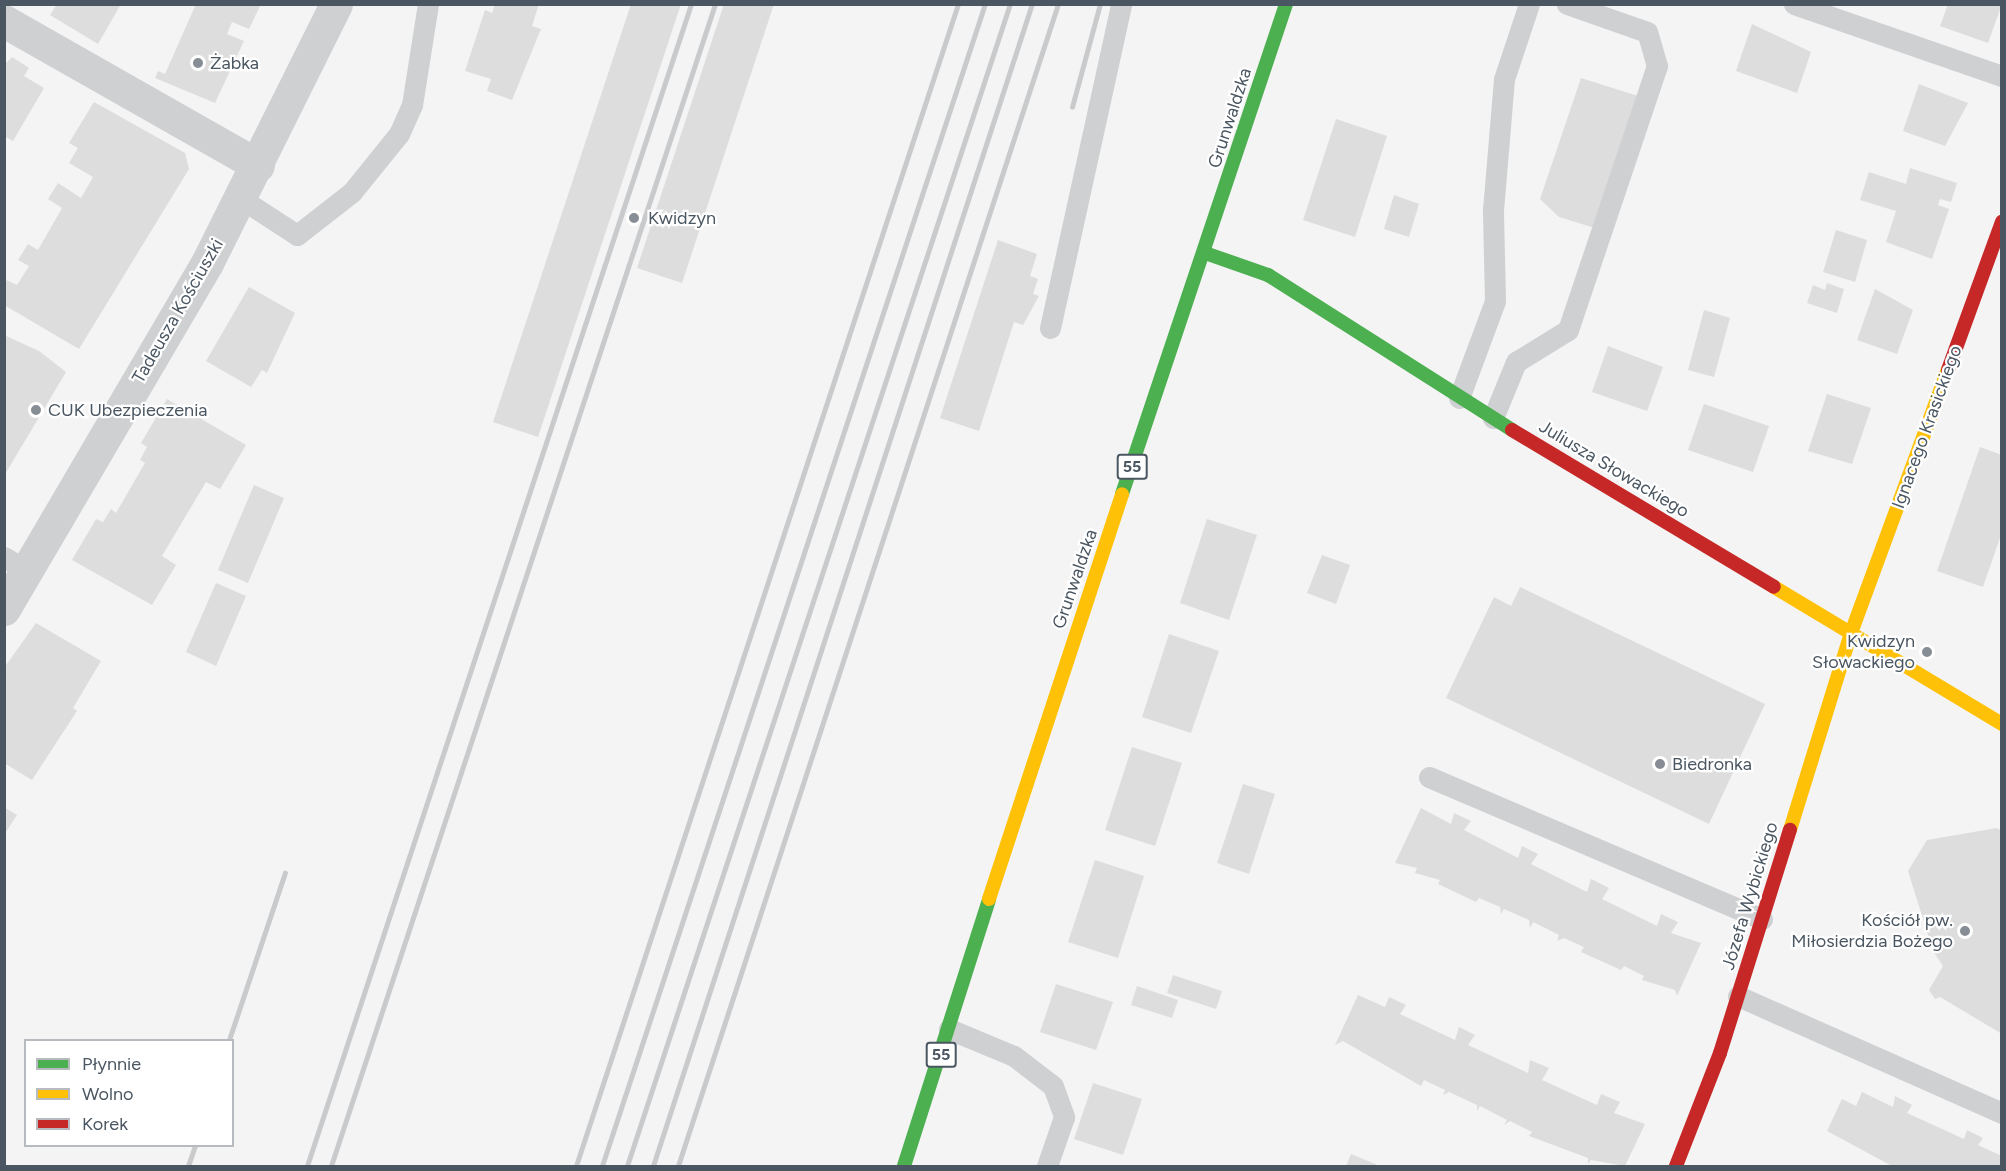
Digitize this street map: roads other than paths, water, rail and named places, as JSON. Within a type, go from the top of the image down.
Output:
[{"type":"street","name":"Tadeusza Kościuszki","points":[[5,608],[16,564],[240,198],[336,4]]},
{"type":"street","name":"Grunwaldzka","points":[[904,1167],[1059,682],[1287,4]]},
{"type":"street","points":[[4,21],[258,165]]},
{"type":"street","name":"Ignacego Krasickiego","points":[[1851,633],[2001,222]]},
{"type":"street","name":"Juliusza Słowackiego","points":[[1205,253],[1268,275],[1459,398],[2001,724]]},
{"type":"street","name":"Józefa Wybickiego","points":[[1676,1167],[1738,996],[1851,633]]},
{"type":"lane","points":[[240,198],[297,235],[352,192],[399,134],[412,105],[428,4]]},
{"type":"lane","points":[[1050,328],[1121,4]]},
{"type":"lane","points":[[1459,398],[1495,301],[1493,210],[1504,80],[1529,4]]},
{"type":"lane","points":[[1493,418],[1516,362],[1568,330],[1657,66],[1647,32],[1567,4]]},
{"type":"lane","points":[[1794,4],[2001,76]]},
{"type":"lane","points":[[1429,777],[1762,919]]},
{"type":"lane","points":[[1738,996],[2001,1113]]},
{"type":"lane","points":[[949,1029],[1014,1056],[1053,1086],[1064,1117],[1047,1167]]},
{"type":"railway","points":[[307,1166],[691,4]]},
{"type":"railway","points":[[331,1166],[715,4]]},
{"type":"railway","points":[[576,1166],[958,4]]},
{"type":"railway","points":[[602,1166],[985,4]]},
{"type":"railway","points":[[627,1166],[1010,4]]},
{"type":"railway","points":[[653,1166],[1032,4]]},
{"type":"railway","points":[[678,1166],[1058,4]]},
{"type":"railway","points":[[1072,107],[1100,4]]},
{"type":"railway","points":[[229,1039],[285,873]]},
{"type":"railway","points":[[188,1166],[195,1147]]},
{"type":"place","name":"Żabka","points":[[198,63]]},
{"type":"place","name":"Kwidzyn","points":[[634,218]]},
{"type":"place","name":"CUK Ubezpieczenia","points":[[36,410]]},
{"type":"place","name":"Kwidzyn Słowackiego","points":[[1927,652]]},
{"type":"place","name":"Biedronka","points":[[1660,764]]},
{"type":"place","name":"Kościół pw. Miłosierdzia Bożego","points":[[1965,931]]}]
